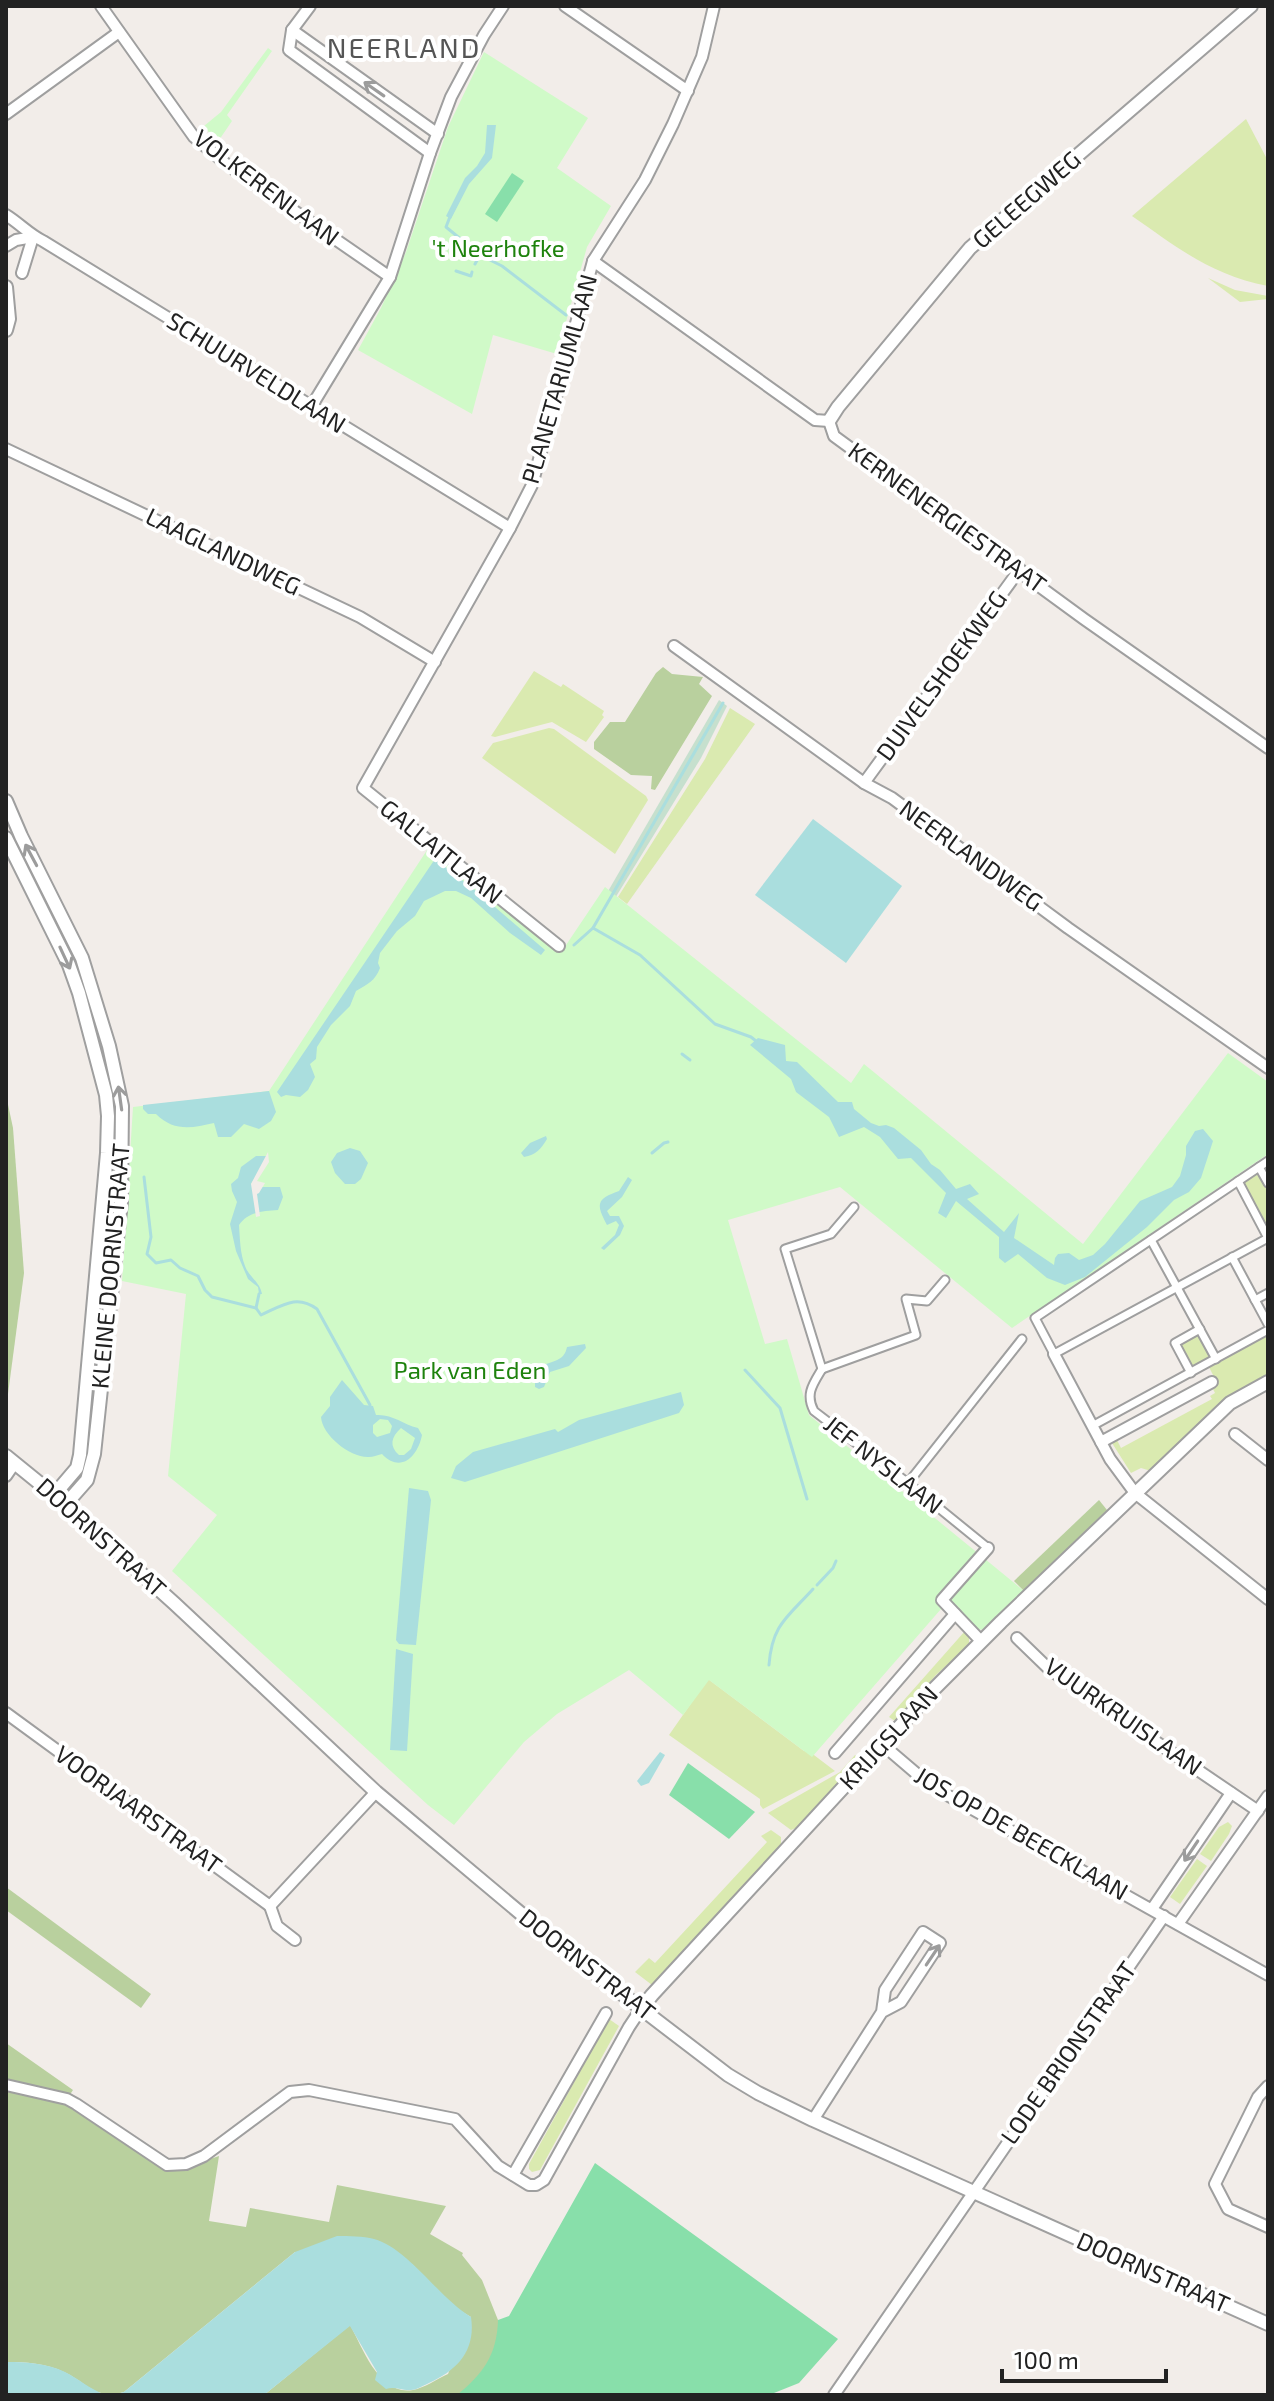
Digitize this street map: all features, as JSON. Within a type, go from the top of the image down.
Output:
[{"type":"street","name":"VOLKERENLAAN","points":[[101,6],[189,132],[225,163],[390,277]]},
{"type":"street","points":[[310,6],[292,30],[289,50],[430,153]]},
{"type":"street","points":[[311,407],[390,277],[451,97],[503,6]]},
{"type":"street","points":[[565,6],[688,91]]},
{"type":"street","name":"PLANETARIUMLAAN","points":[[435,662],[532,485],[593,261],[645,180],[688,91],[702,57],[714,6]]},
{"type":"street","name":"GELEEGWEG","points":[[829,421],[970,248],[1251,6]]},
{"type":"street","points":[[292,30],[438,134]]},
{"type":"street","points":[[6,114],[119,32]]},
{"type":"street","name":"SCHUURVELDLAAN","points":[[6,215],[27,228],[33,237],[510,528]]},
{"type":"street","points":[[6,246],[16,240],[33,237],[22,273]]},
{"type":"street","name":"KERNENERGIESTRAAT","points":[[593,261],[815,420],[829,421],[834,436],[1020,569],[1084,619],[1268,748]]},
{"type":"street","points":[[6,287],[9,319],[6,330]]},
{"type":"street","name":"LAAGLANDWEG","points":[[6,449],[360,617],[435,662]]},
{"type":"street","name":"DUIVELSHOEKWEG","points":[[864,783],[1020,569]]},
{"type":"street","name":"NEERLANDWEG","points":[[674,646],[1268,1068]]},
{"type":"street","name":"GALLAITLAAN","points":[[435,662],[363,788],[559,946]]},
{"type":"street","name":"KLEINE DOORNSTRAAT","points":[[6,801],[82,958],[109,1046],[122,1106],[121,1202],[94,1454],[87,1480],[65,1505]]},
{"type":"street","name":"KLEINE DOORNSTRAAT","points":[[6,838],[69,965],[106,1095],[108,1116],[80,1455],[77,1468],[54,1495]]},
{"type":"street","points":[[1268,1161],[1035,1318],[1114,1466],[1135,1493],[1268,1599]]},
{"type":"street","points":[[1259,1167],[1268,1183]]},
{"type":"street","points":[[1054,1354],[1268,1238],[1238,1181]]},
{"type":"street","points":[[854,1207],[831,1234],[785,1249],[822,1369],[916,1335],[906,1299],[927,1301],[945,1280]]},
{"type":"street","points":[[1151,1240],[1216,1359]]},
{"type":"street","points":[[1232,1257],[1268,1324]]},
{"type":"street","points":[[1255,1300],[1268,1293]]},
{"type":"street","points":[[1191,1373],[1175,1343],[1200,1329]]},
{"type":"street","points":[[1092,1426],[1268,1330]]},
{"type":"street","points":[[908,1483],[1022,1339]]},
{"type":"street","name":"JEF NYSLAAN","points":[[822,1369],[808,1393],[814,1411],[988,1548]]},
{"type":"street","points":[[1101,1442],[1212,1382]]},
{"type":"street","name":"KRIJGSLAAN","points":[[513,2175],[529,2185],[544,2180],[629,2027],[652,1995],[981,1641],[1230,1403],[1268,1382]]},
{"type":"street","points":[[1235,1434],[1268,1460]]},
{"type":"street","points":[[6,1476],[11,1460]]},
{"type":"street","name":"DOORNSTRAAT","points":[[11,1460],[175,1604],[376,1792],[562,1948],[728,2075],[813,2120],[1268,2324]]},
{"type":"street","points":[[981,1641],[942,1600],[988,1548]]},
{"type":"street","points":[[835,1753],[955,1614]]},
{"type":"street","name":"VUURKRUISLAAN","points":[[1017,1638],[1049,1669],[1258,1811]]},
{"type":"street","name":"VOORJAARSTRAAT","points":[[6,1713],[270,1906],[277,1926],[295,1940]]},
{"type":"street","name":"JOS OP DE BEECKLAAN","points":[[883,1745],[931,1786],[1266,1970]]},
{"type":"street","points":[[270,1906],[376,1792]]},
{"type":"street","points":[[1152,1909],[1231,1793]]},
{"type":"street","points":[[1178,1924],[1268,1796]]},
{"type":"street","name":"LODE BRIONSTRAAT","points":[[834,2395],[1164,1916]]},
{"type":"street","points":[[813,2120],[882,2012],[885,1990],[923,1932],[940,1943],[901,2002],[882,2012]]},
{"type":"street","points":[[6,2085],[67,2099],[167,2165],[186,2164],[204,2156],[290,2092],[309,2090],[455,2119],[490,2158],[513,2175],[606,2013]]},
{"type":"street","points":[[1268,2086],[1258,2097],[1215,2184],[1228,2209],[1268,2227]]},
{"type":"green space","points":[[268,48],[272,51],[227,115],[232,121],[217,143],[204,126],[221,112]]},
{"type":"green space","name":"'t Neerhofke","points":[[484,52],[588,118],[557,168],[611,206],[587,247],[557,354],[493,335],[472,414],[358,350],[406,252],[448,127]]},
{"type":"green space","points":[[1246,119],[1268,161],[1268,286],[1212,267],[1132,216]]},
{"type":"green space","points":[[512,173],[524,181],[497,222],[485,214]]},
{"type":"green space","points":[[1208,278],[1235,290],[1268,296],[1268,299],[1240,302]]},
{"type":"green space","points":[[663,667],[672,674],[703,677],[699,684],[712,696],[655,790],[651,789],[652,776],[631,775],[594,749],[594,742],[610,722],[625,722]]},
{"type":"green space","points":[[534,671],[561,687],[563,684],[604,711],[604,717],[586,742],[552,722],[491,736]]},
{"type":"green space","points":[[719,700],[727,706],[701,758],[609,908],[607,893]]},
{"type":"green space","points":[[730,708],[755,724],[627,904],[618,897],[705,759]]},
{"type":"green space","points":[[549,728],[646,796],[648,800],[615,854],[482,758],[493,743]]},
{"type":"green space","name":"Park van Eden","points":[[431,844],[562,951],[605,887],[851,1083],[864,1064],[1083,1244],[1228,1053],[1268,1082],[1268,1154],[1012,1328],[840,1187],[728,1220],[765,1344],[787,1339],[809,1415],[1024,1591],[985,1630],[976,1629],[948,1601],[812,1757],[709,1680],[683,1715],[629,1670],[557,1714],[524,1742],[454,1825],[428,1805],[172,1571],[217,1515],[168,1476],[186,1294],[122,1281],[133,1107],[269,1091]]},
{"type":"green space","points":[[6,1095],[13,1128],[24,1273],[6,1409]]},
{"type":"green space","points":[[1258,1174],[1268,1192],[1268,1228],[1243,1183]]},
{"type":"green space","points":[[1200,1334],[1212,1357],[1192,1368],[1179,1345]]},
{"type":"green space","points":[[1268,1335],[1268,1377],[1226,1398],[1151,1471],[1141,1468],[1131,1473],[1112,1443],[1117,1440],[1121,1448],[1212,1399],[1213,1389],[1218,1385],[1209,1367]]},
{"type":"green space","points":[[1099,1500],[1107,1510],[1024,1591],[1014,1581]]},
{"type":"green space","points":[[965,1631],[969,1645],[936,1675],[895,1721],[889,1717]]},
{"type":"green space","points":[[708,1679],[835,1771],[763,1809],[760,1799],[669,1735]]},
{"type":"green space","points":[[855,1755],[860,1759],[798,1827],[791,1830],[768,1813],[840,1772]]},
{"type":"green space","points":[[688,1763],[755,1812],[729,1839],[669,1795]]},
{"type":"green space","points":[[1228,1822],[1232,1826],[1229,1834],[1211,1861],[1200,1854],[1219,1827]]},
{"type":"green space","points":[[771,1830],[781,1837],[781,1846],[652,1985],[635,1972],[649,1958],[655,1963],[767,1842],[761,1836]]},
{"type":"green space","points":[[1197,1859],[1207,1866],[1180,1904],[1170,1897]]},
{"type":"green space","points":[[6,1887],[151,1994],[141,2008],[6,1910]]},
{"type":"green space","points":[[609,2019],[619,2026],[540,2170],[532,2172],[529,2164]]},
{"type":"green space","points":[[6,2043],[73,2090],[67,2099],[72,2109],[164,2170],[188,2169],[219,2156],[209,2221],[246,2227],[250,2208],[329,2222],[337,2185],[446,2206],[430,2234],[463,2253],[482,2280],[498,2320],[501,2337],[480,2395],[264,2395],[350,2325],[374,2368],[391,2386],[401,2390],[422,2387],[448,2374],[471,2317],[454,2307],[412,2264],[295,2252],[124,2392],[105,2394],[57,2369],[6,2362]]},
{"type":"green space","points":[[595,2163],[838,2339],[799,2383],[769,2395],[457,2395],[487,2363],[495,2344],[498,2320],[509,2316]]},
{"type":"water","points":[[487,125],[496,125],[492,158],[469,184],[451,219],[446,216],[465,178],[485,153]]},
{"type":"water","points":[[813,819],[902,886],[846,963],[755,895]]},
{"type":"water","points":[[435,859],[545,950],[541,955],[510,933],[471,898],[456,891],[445,891],[424,901],[415,916],[397,931],[380,953],[380,968],[376,976],[356,991],[350,1006],[331,1025],[317,1047],[316,1059],[310,1064],[315,1077],[308,1090],[300,1097],[281,1097],[277,1092]]},
{"type":"water","points":[[758,1038],[785,1045],[786,1061],[797,1062],[838,1102],[852,1102],[854,1109],[871,1123],[894,1128],[921,1150],[956,1189],[970,1184],[979,1194],[967,1199],[1004,1232],[1019,1213],[1014,1238],[1054,1265],[1058,1254],[1069,1253],[1079,1260],[1093,1255],[1140,1201],[1172,1187],[1180,1176],[1186,1146],[1195,1131],[1203,1129],[1213,1141],[1201,1178],[1189,1192],[1174,1200],[1147,1227],[1085,1277],[1065,1285],[1047,1278],[1018,1254],[1005,1263],[999,1258],[999,1237],[956,1201],[946,1218],[938,1213],[946,1193],[911,1158],[898,1159],[880,1137],[864,1127],[839,1137],[829,1117],[796,1092],[791,1079],[750,1045]]},
{"type":"water","points":[[269,1091],[276,1112],[271,1121],[259,1129],[244,1124],[231,1137],[218,1137],[214,1123],[176,1126],[143,1109],[143,1105]]},
{"type":"water","points":[[546,1136],[538,1151],[524,1157],[521,1153],[530,1143]]},
{"type":"water","points":[[350,1148],[360,1151],[368,1163],[361,1179],[355,1184],[345,1184],[335,1173],[331,1162],[337,1153]]},
{"type":"water","points":[[256,1156],[266,1156],[266,1160],[251,1184],[280,1187],[283,1197],[278,1210],[251,1215],[239,1225],[243,1261],[262,1294],[248,1279],[236,1251],[230,1224],[237,1202],[231,1184],[238,1178],[241,1167]]},
{"type":"water","points":[[628,1177],[632,1180],[622,1197],[607,1211],[610,1216],[619,1216],[624,1226],[620,1235],[604,1250],[601,1248],[615,1235],[619,1225],[616,1221],[607,1225],[600,1203],[619,1191]]},
{"type":"water","points":[[585,1344],[586,1348],[569,1366],[550,1372],[544,1387],[535,1387],[535,1376],[540,1367],[561,1358],[567,1347]]},
{"type":"water","points":[[342,1380],[364,1405],[373,1406],[376,1415],[418,1428],[422,1435],[417,1450],[408,1460],[396,1462],[382,1454],[362,1456],[346,1450],[332,1438],[323,1424],[321,1417],[330,1406],[330,1397]],"holes":[[[380,1419],[388,1420],[392,1426],[390,1433],[377,1437],[373,1433],[373,1425]],[[401,1428],[415,1438],[411,1449],[404,1455],[399,1455],[393,1445],[393,1438]]]},
{"type":"water","points":[[681,1392],[684,1405],[679,1413],[465,1482],[451,1478],[456,1466],[473,1452],[555,1429],[558,1432],[579,1420]]},
{"type":"water","points":[[409,1488],[428,1491],[431,1500],[416,1645],[399,1644],[396,1640]]},
{"type":"water","points":[[396,1649],[413,1654],[407,1751],[390,1750]]},
{"type":"water","points":[[660,1752],[665,1755],[649,1783],[641,1786],[637,1781]]},
{"type":"water","points":[[337,2236],[365,2237],[387,2244],[471,2317],[468,2349],[448,2372],[416,2389],[386,2389],[375,2380],[377,2372],[350,2326],[264,2395],[113,2395],[124,2392],[295,2252]]},
{"type":"water","points":[[6,2362],[58,2369],[105,2395],[6,2395]]},
{"type":"pier","points":[[268,1152],[269,1162],[257,1181],[265,1183],[257,1194],[260,1216],[256,1217],[251,1184]]},
{"type":"waterway","points":[[451,214],[446,227],[480,255],[502,266],[566,315]]},
{"type":"waterway","points":[[475,264],[480,255]]},
{"type":"waterway","points":[[456,271],[471,276],[472,272]]},
{"type":"waterway","points":[[574,945],[593,928],[723,703]]},
{"type":"waterway","points":[[593,928],[640,955],[715,1024],[756,1041]]},
{"type":"waterway","points":[[682,1054],[690,1060]]},
{"type":"waterway","points":[[652,1153],[668,1142]]},
{"type":"waterway","points":[[144,1177],[151,1237],[147,1254],[156,1263],[171,1260],[198,1276],[212,1297],[256,1308]]},
{"type":"waterway","points":[[259,1294],[256,1308],[261,1315],[296,1302],[317,1309],[370,1405]]},
{"type":"waterway","points":[[745,1370],[780,1408],[807,1499]]},
{"type":"waterway","points":[[817,1585],[836,1561]]},
{"type":"waterway","points":[[769,1665],[778,1630],[813,1589]]},
{"type":"district","name":"NEERLAND","points":[[404,48]]}]
